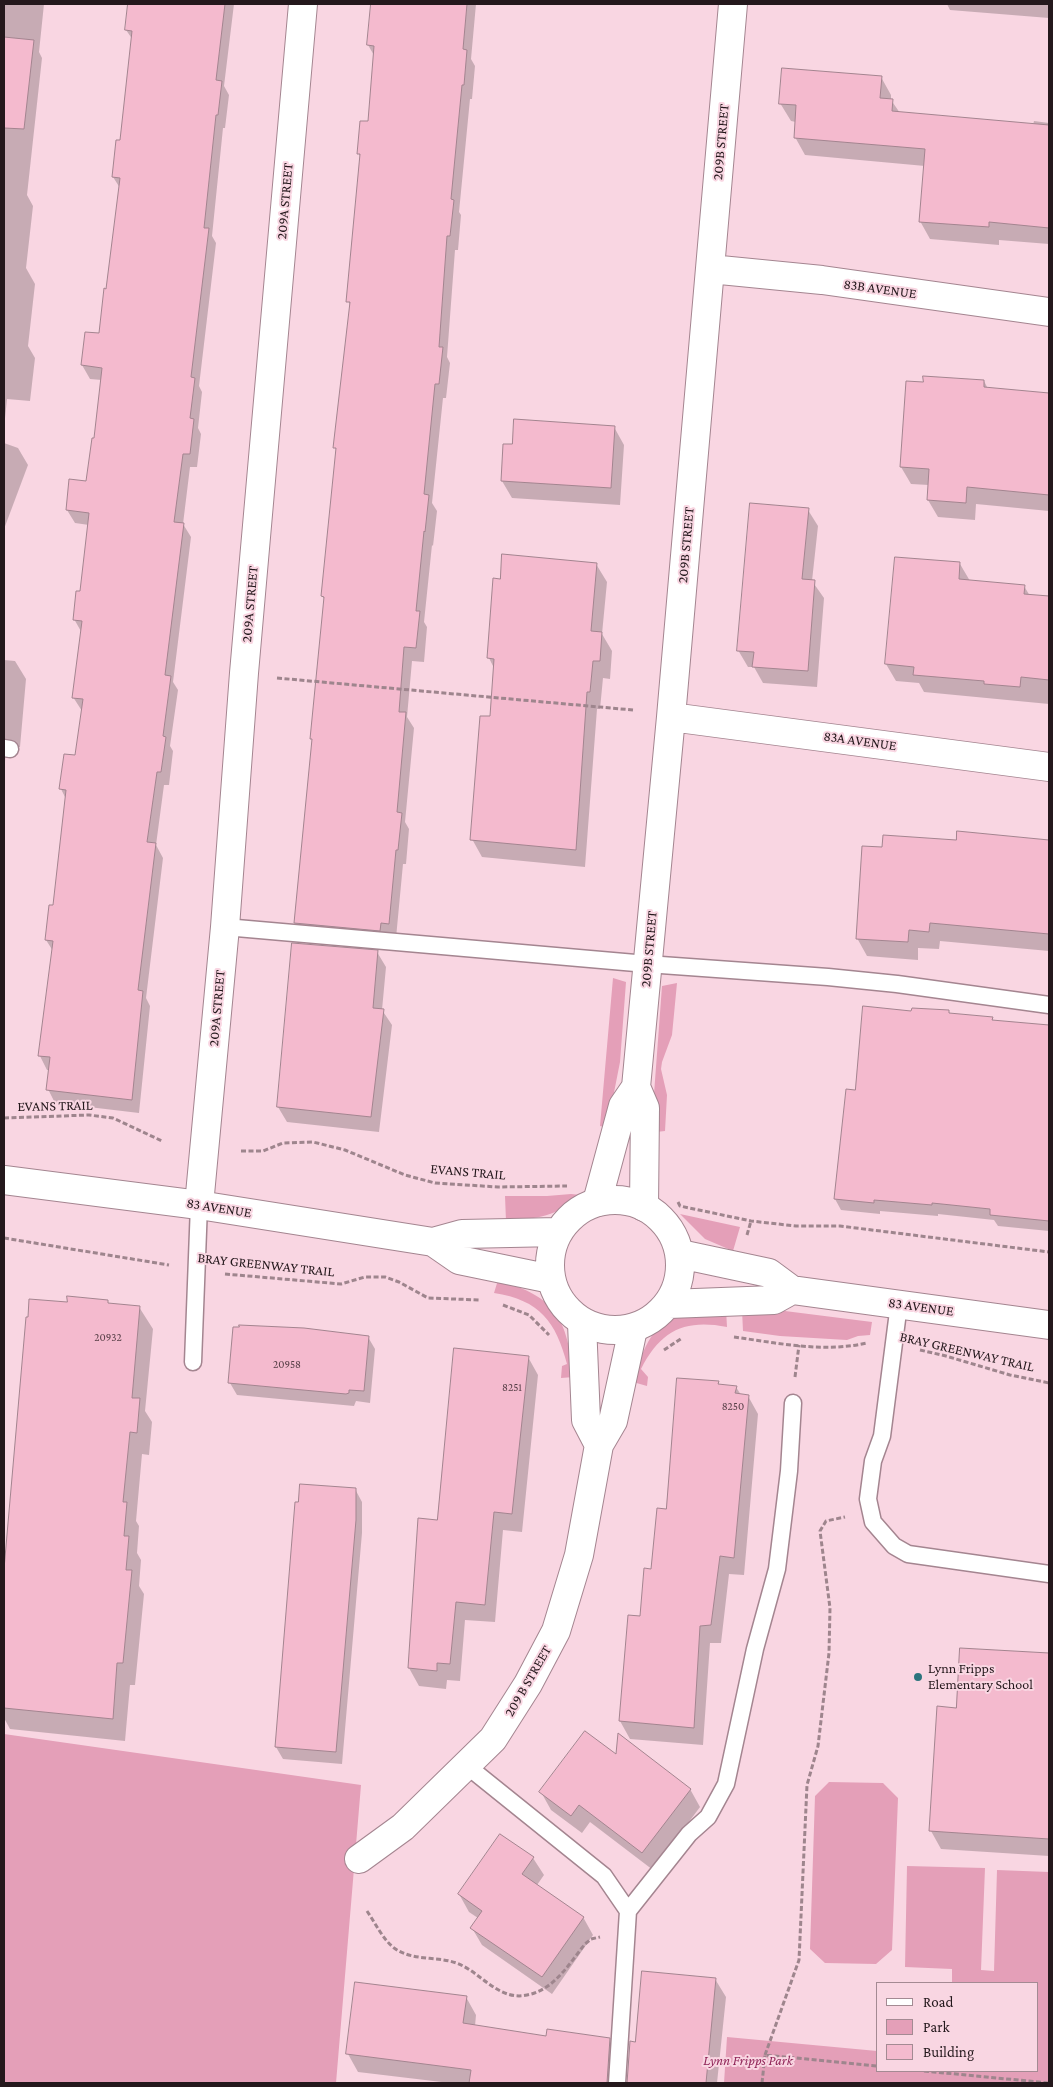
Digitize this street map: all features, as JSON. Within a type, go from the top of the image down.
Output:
[{"type":"street","name":"209A STREET","points":[[199,1205],[225,927],[244,673],[303,4]]},
{"type":"street","name":"209B STREET","points":[[644,1207],[645,1108],[636,1086],[671,717],[733,4]]},
{"type":"street","name":"83B AVENUE","points":[[710,269],[822,280],[1049,312]]},
{"type":"street","name":"83A AVENUE","points":[[671,717],[1049,767]]},
{"type":"street","name":"209B STREET","points":[[597,1202],[623,1106],[636,1086]]},
{"type":"street","name":"83 AVENUE","points":[[4,1180],[199,1205],[433,1242],[462,1234],[558,1232]]},
{"type":"street","points":[[629,1201],[644,1207],[661,1219],[673,1235],[680,1254],[681,1272],[677,1288],[669,1304],[653,1319],[633,1329],[607,1330],[582,1323],[568,1312],[557,1296],[551,1279],[549,1263],[552,1247],[558,1232],[568,1219],[582,1209],[597,1202],[629,1201]]},
{"type":"street","name":"83 AVENUE","points":[[433,1242],[458,1260],[551,1279]]},
{"type":"street","name":"83 AVENUE","points":[[680,1254],[768,1273],[792,1290],[1049,1324]]},
{"type":"street","points":[[669,1304],[774,1300],[792,1290]]},
{"type":"street","points":[[582,1323],[586,1420],[599,1445]]},
{"type":"street","name":"209 B STREET","points":[[359,1859],[403,1827],[494,1739],[528,1684],[556,1631],[580,1555],[599,1445],[612,1421],[633,1329]]},
{"type":"lane","points":[[225,927],[647,964],[828,977],[1049,1005]]},
{"type":"lane","points":[[194,1362],[199,1205]]},
{"type":"lane","points":[[899,1304],[882,1436],[873,1461],[868,1499],[873,1522],[894,1546],[908,1554],[1049,1574]]},
{"type":"lane","points":[[617,2083],[628,1911],[689,1834],[708,1817],[726,1784],[755,1650],[777,1570],[789,1471],[793,1403]]},
{"type":"lane","points":[[466,1765],[604,1876],[628,1911]]},
{"type":"path","points":[[273,678],[633,710]]},
{"type":"path","name":"EVANS TRAIL","points":[[4,1118],[89,1115],[113,1118],[162,1141]]},
{"type":"path","name":"EVANS TRAIL","points":[[241,1151],[263,1150],[283,1143],[313,1142],[345,1150],[405,1175],[435,1183],[498,1187],[555,1188],[572,1186]]},
{"type":"path","points":[[676,1200],[680,1206],[751,1221],[796,1226],[840,1226],[1049,1252]]},
{"type":"path","name":"BRAY GREENWAY TRAIL","points":[[4,1238],[231,1275],[341,1284],[365,1277],[385,1277],[399,1282],[428,1298],[486,1301]]},
{"type":"path","points":[[494,1303],[529,1316],[548,1333],[551,1341]]},
{"type":"path","points":[[661,1356],[666,1347],[686,1335]]},
{"type":"path","name":"BRAY GREENWAY TRAIL","points":[[726,1336],[830,1349],[870,1342],[946,1356],[986,1369],[1049,1383]]},
{"type":"path","points":[[762,2083],[765,2055],[798,1960],[806,1785],[818,1746],[829,1653],[830,1608],[820,1531],[826,1521],[850,1517]]},
{"type":"path","points":[[367,1911],[390,1944],[398,1951],[409,1955],[452,1961],[463,1965],[493,1987],[506,1994],[518,1996],[527,1995],[548,1987],[585,1944],[592,1939],[600,1937],[625,1939]]},
{"type":"path","points":[[765,2055],[876,2066]]},
{"type":"path","points":[[934,2072],[1049,2083]]},
{"type":"green space","points":[[613,978],[626,982],[620,1062],[607,1128],[600,1126]]},
{"type":"green space","points":[[677,983],[672,1035],[661,1069],[667,1095],[665,1131],[656,1132],[654,1094],[662,986]]},
{"type":"green space","points":[[581,1195],[564,1208],[555,1212],[527,1219],[506,1221],[505,1196]]},
{"type":"green space","points":[[680,1214],[740,1227],[733,1251],[705,1239]]},
{"type":"green space","points":[[498,1280],[534,1294],[556,1313],[567,1339],[574,1377],[561,1378],[562,1366],[567,1364],[563,1349],[544,1315],[523,1301],[494,1293]]},
{"type":"green space","points":[[726,1309],[727,1327],[712,1325],[687,1326],[666,1336],[657,1345],[641,1369],[648,1377],[647,1386],[633,1382],[643,1352],[661,1325],[680,1315]]},
{"type":"green space","points":[[742,1310],[777,1310],[872,1322],[870,1335],[858,1336],[847,1340],[780,1336],[743,1331]]},
{"type":"green space","points":[[4,1734],[361,1785],[336,2083],[4,2083]]},
{"type":"green space","points":[[829,1782],[883,1783],[898,1798],[892,1950],[876,1964],[825,1963],[810,1949],[815,1796]]},
{"type":"green space","name":"Lynn Fripps Park","points":[[907,1866],[985,1868],[981,1970],[994,1971],[997,1870],[1049,1872],[1049,2083],[724,2083],[727,2037],[876,2051],[876,2072],[1038,2072],[1038,1982],[952,1982],[952,1969],[905,1967]]},
{"type":"building","points":[[128,4],[225,4],[216,80],[222,81],[218,115],[216,115],[204,228],[209,228],[191,377],[195,378],[190,418],[194,419],[190,454],[183,454],[174,522],[184,523],[165,675],[171,676],[163,736],[166,737],[161,772],[157,772],[147,842],[156,843],[138,990],[143,991],[132,1100],[46,1090],[50,1057],[38,1056],[53,941],[45,940],[49,905],[53,905],[66,790],[59,789],[64,754],[75,755],[83,699],[72,698],[82,621],[73,620],[76,591],[80,591],[89,513],[66,510],[69,479],[86,481],[92,438],[94,438],[102,368],[81,365],[85,332],[99,333],[104,288],[106,289],[120,178],[112,177],[116,140],[120,140],[132,31],[125,30]]},
{"type":"building","points":[[371,4],[467,4],[463,49],[467,50],[451,199],[454,200],[450,236],[447,236],[439,347],[443,347],[439,384],[435,384],[424,494],[429,495],[416,611],[420,611],[416,648],[404,647],[399,712],[406,712],[397,812],[402,813],[398,850],[396,850],[389,924],[381,923],[380,931],[294,923],[324,597],[321,596],[336,448],[333,448],[350,302],[346,302],[360,154],[357,154],[360,121],[368,121],[374,46],[367,45]]},
{"type":"building","points":[[4,37],[34,40],[24,129],[4,128]]},
{"type":"building","points":[[782,68],[882,76],[880,98],[893,99],[892,111],[1049,125],[1049,228],[989,222],[989,227],[919,222],[925,149],[794,138],[796,105],[779,104]]},
{"type":"building","points":[[923,376],[984,380],[984,387],[1049,393],[1049,495],[967,487],[966,503],[927,500],[929,469],[900,467],[906,381],[923,382]]},
{"type":"building","points":[[514,419],[615,426],[611,488],[501,481],[503,444],[512,444]]},
{"type":"building","points":[[750,503],[809,508],[802,579],[815,580],[808,671],[752,667],[754,652],[737,651]]},
{"type":"building","points":[[502,554],[597,563],[591,631],[602,632],[600,661],[593,661],[590,692],[587,692],[576,850],[470,840],[480,716],[490,716],[494,659],[487,658],[493,578],[500,579]]},
{"type":"building","points":[[895,557],[960,562],[959,579],[1025,585],[1024,594],[1049,596],[1049,680],[1021,677],[1020,687],[984,684],[984,681],[913,675],[914,667],[885,664]]},
{"type":"building","points":[[957,831],[1049,840],[1049,934],[930,923],[929,932],[909,930],[908,942],[856,939],[862,846],[882,847],[883,835],[956,840]]},
{"type":"building","points":[[292,943],[378,950],[373,1008],[384,1009],[371,1117],[277,1107]]},
{"type":"building","points":[[863,1006],[911,1011],[912,1008],[949,1010],[949,1013],[993,1017],[992,1020],[1049,1025],[1049,1221],[990,1215],[990,1209],[932,1203],[932,1205],[874,1200],[874,1203],[834,1199],[846,1089],[855,1090]]},
{"type":"building","points":[[67,1296],[108,1300],[108,1303],[140,1306],[132,1398],[140,1398],[137,1433],[130,1432],[123,1502],[127,1502],[124,1536],[129,1536],[126,1570],[132,1570],[123,1663],[117,1663],[113,1719],[4,1708],[4,1569],[26,1317],[28,1317],[29,1299],[67,1302]]},
{"type":"building","points":[[239,1325],[304,1328],[369,1336],[364,1391],[349,1390],[349,1393],[346,1394],[228,1383],[233,1327],[239,1327]]},
{"type":"building","points":[[454,1348],[529,1356],[512,1514],[494,1512],[485,1605],[456,1602],[450,1664],[437,1663],[437,1671],[408,1668],[418,1518],[437,1520]]},
{"type":"building","points":[[677,1378],[719,1381],[718,1384],[737,1386],[735,1393],[749,1395],[734,1558],[720,1556],[711,1625],[700,1626],[694,1728],[619,1721],[628,1615],[640,1616],[644,1568],[651,1569],[657,1508],[666,1509]]},
{"type":"building","points":[[300,1484],[356,1488],[356,1520],[336,1752],[275,1747],[295,1502],[298,1502]]},
{"type":"building","points":[[960,1648],[1049,1653],[1049,1839],[929,1831],[937,1706],[956,1708]]},
{"type":"building","points":[[585,1731],[616,1754],[618,1733],[691,1789],[642,1853],[579,1805],[571,1816],[539,1792]]},
{"type":"building","points":[[500,1834],[534,1857],[522,1874],[584,1917],[542,1977],[470,1928],[482,1911],[458,1894]]},
{"type":"building","points":[[642,1971],[716,1978],[706,2083],[627,2083],[630,2041],[635,2042]]},
{"type":"building","points":[[355,1982],[467,1996],[463,2023],[546,2036],[547,2029],[610,2038],[607,2083],[469,2083],[471,2070],[346,2054]]},
{"type":"place","name":"Lynn Fripps Elementary School","points":[[918,1677]]}]
